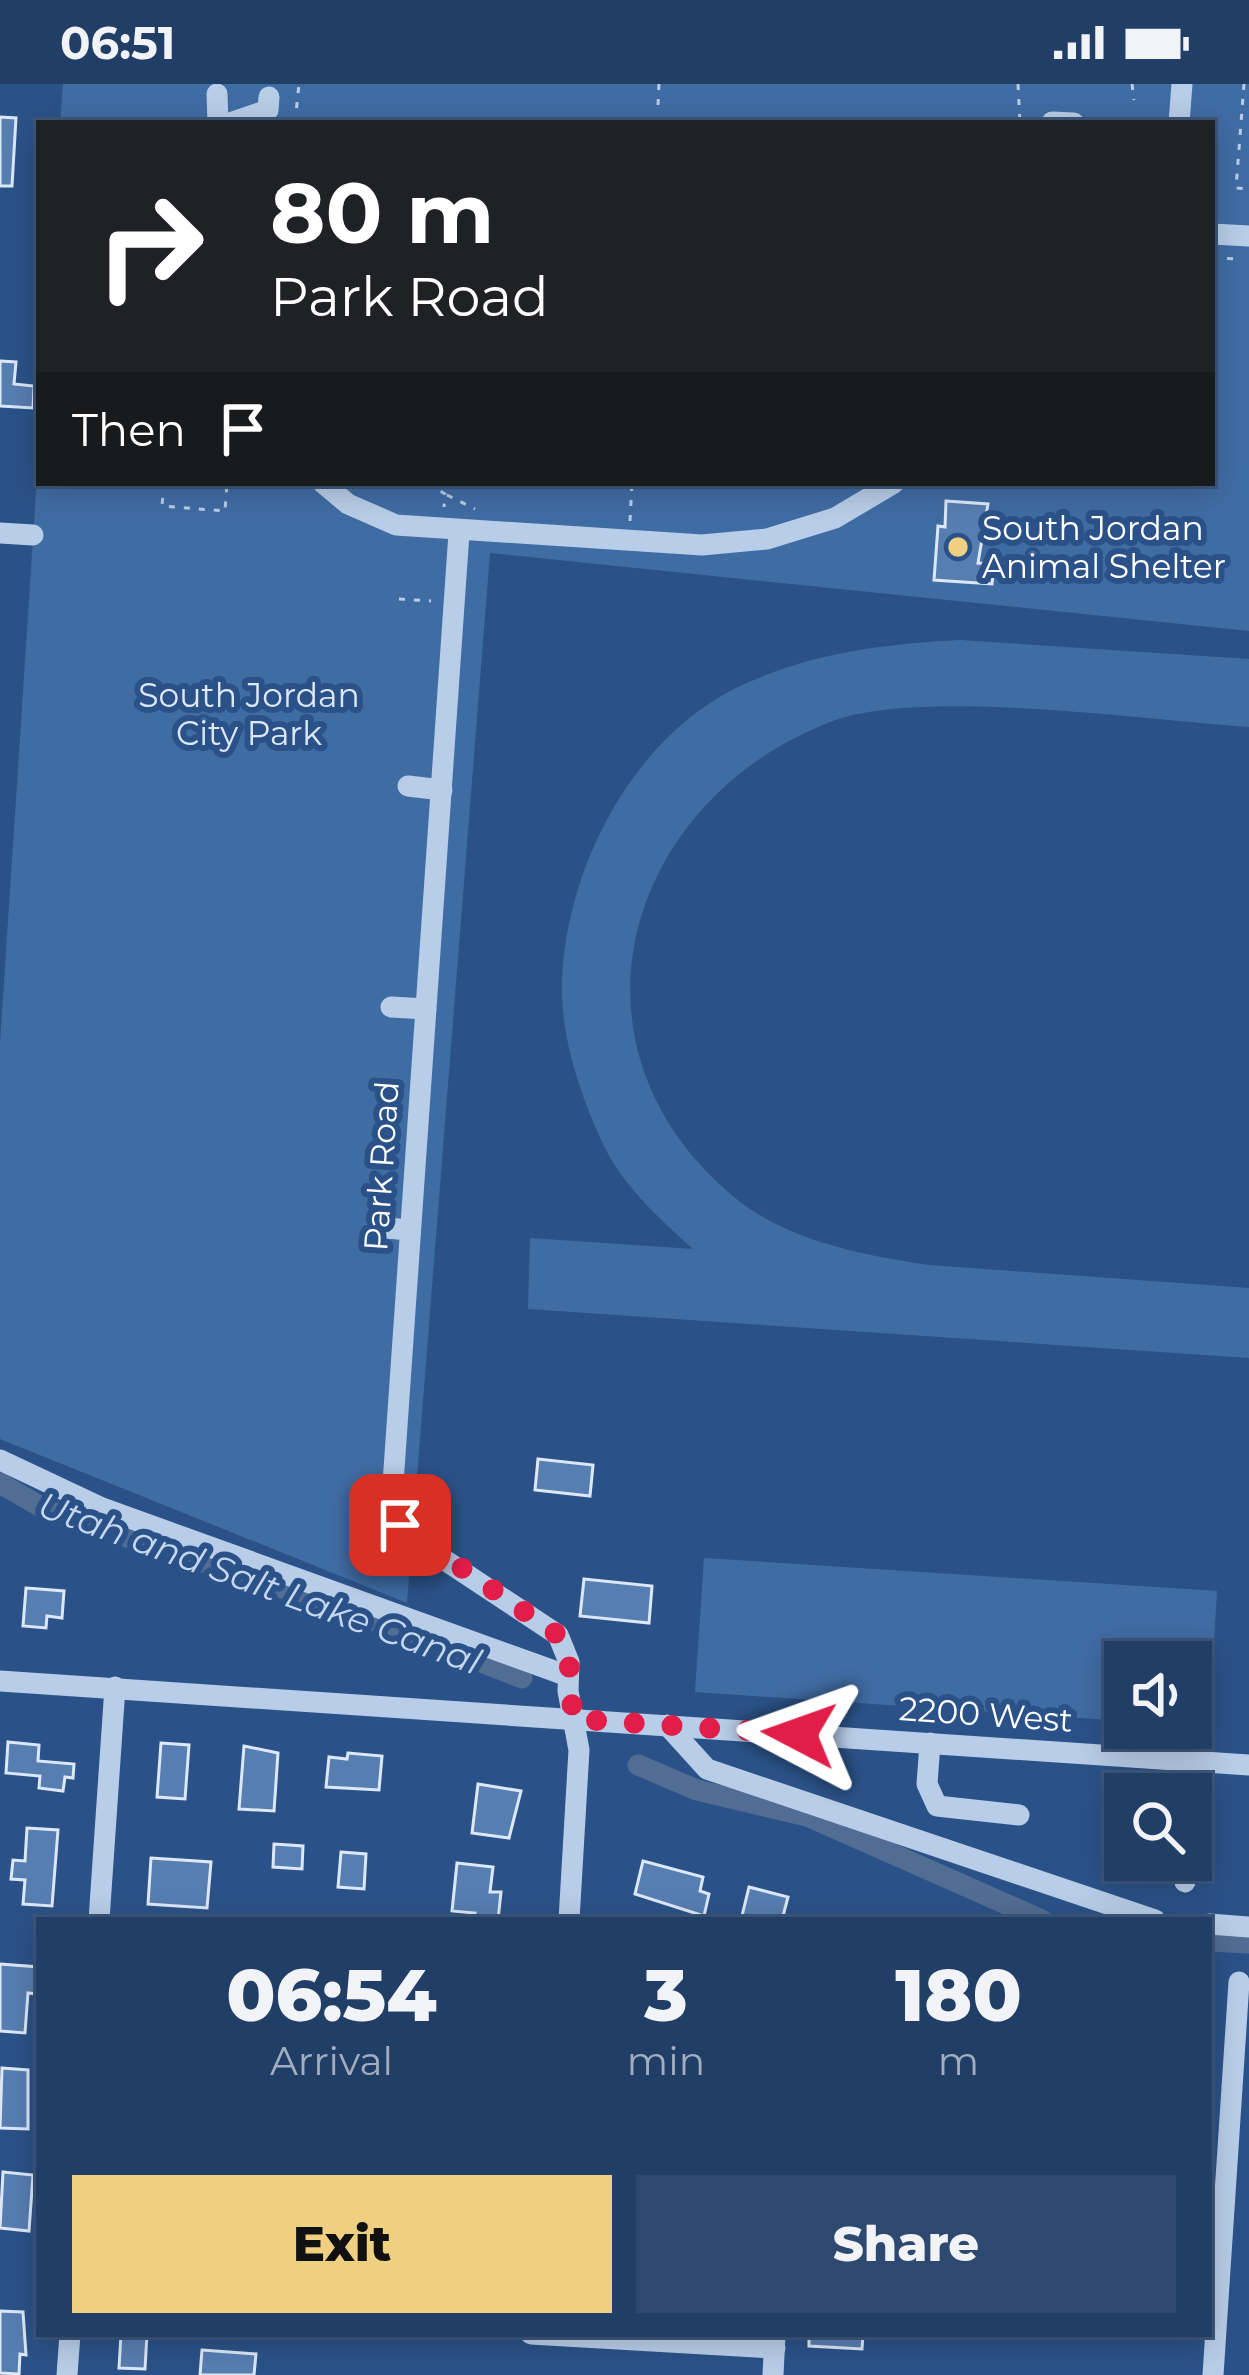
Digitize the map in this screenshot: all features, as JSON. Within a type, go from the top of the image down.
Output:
[{"type":"street","points":[[1179,120],[1182,84]]},
{"type":"street","points":[[217,94],[218,120]]},
{"type":"street","points":[[242,120],[268,110],[269,97]]},
{"type":"street","points":[[1215,234],[1249,236]]},
{"type":"street","points":[[327,486],[371,517],[459,533],[701,545],[767,539],[835,518],[889,486]]},
{"type":"street","points":[[0,533],[33,535]]},
{"type":"street","name":"Park Road","points":[[459,533],[392,1498],[400,1525],[558,1635],[569,1662],[579,1750],[569,1917]]},
{"type":"street","points":[[408,787],[442,790]]},
{"type":"street","points":[[391,1007],[426,1009]]},
{"type":"street","points":[[376,1227],[409,1230]]},
{"type":"street","points":[[0,1460],[102,1508],[568,1676]]},
{"type":"street","name":"2200 West","points":[[0,1681],[1249,1765]]},
{"type":"street","points":[[99,1917],[115,1688]]},
{"type":"street","points":[[667,1726],[707,1768],[1146,1917]]},
{"type":"street","points":[[930,1743],[927,1784],[938,1806],[1019,1815]]},
{"type":"street","points":[[1212,1924],[1249,1927]]},
{"type":"street","points":[[1213,2375],[1239,1982]]},
{"type":"street","points":[[67,2375],[70,2337]]},
{"type":"street","points":[[636,2337],[775,2341],[773,2375]]},
{"type":"path","points":[[295,120],[299,84]]},
{"type":"path","points":[[658,105],[659,84]]},
{"type":"path","points":[[1018,84],[1020,120]]},
{"type":"path","points":[[1132,84],[1134,100]]},
{"type":"path","points":[[1244,84],[1236,188],[1249,189]]},
{"type":"path","points":[[1215,258],[1238,260]]},
{"type":"path","points":[[164,486],[162,506],[225,511],[227,486]]},
{"type":"path","points":[[433,486],[474,507]]},
{"type":"path","points":[[629,529],[632,486]]},
{"type":"path","points":[[444,515],[445,494]]},
{"type":"path","points":[[399,599],[438,602]]},
{"type":"green space","name":"South Jordan City Park","points":[[63,84],[1249,84],[1249,631],[490,553],[407,1603],[0,1439],[0,1044],[36,486],[1215,486],[1215,120],[60,120]]},
{"type":"green space","points":[[960,640],[1249,659],[1249,727],[1036,709],[921,707],[872,711],[833,721],[762,758],[704,807],[662,866],[637,932],[630,1001],[643,1070],[677,1136],[734,1197],[778,1225],[852,1251],[929,1265],[1249,1288],[1249,1358],[528,1309],[530,1238],[693,1249],[644,1202],[612,1161],[587,1106],[568,1043],[562,1000],[567,936],[592,850],[612,810],[667,738],[738,687],[847,652]]},
{"type":"green space","points":[[704,1558],[1217,1591],[1212,1675],[1212,1641],[1104,1641],[1104,1720],[695,1692]]},
{"type":"building","points":[[0,117],[16,118],[12,186],[0,186]]},
{"type":"building","points":[[0,361],[16,362],[14,384],[34,386],[33,408],[0,406]]},
{"type":"building","name":"South Jordan Animal Shelter","points":[[946,501],[988,504],[978,563],[994,564],[992,584],[934,580],[938,526],[945,527]]},
{"type":"building","points":[[538,1459],[593,1465],[590,1496],[535,1490]]},
{"type":"building","points":[[584,1579],[652,1586],[649,1623],[580,1616]]},
{"type":"building","points":[[26,1588],[64,1591],[62,1618],[47,1616],[46,1628],[23,1626]]},
{"type":"building","points":[[8,1742],[39,1745],[38,1761],[74,1764],[73,1778],[65,1777],[63,1791],[39,1788],[40,1776],[6,1773]]},
{"type":"building","points":[[161,1743],[189,1745],[185,1799],[157,1797]]},
{"type":"building","points":[[244,1746],[278,1753],[274,1811],[239,1809]]},
{"type":"building","points":[[348,1753],[382,1756],[379,1790],[326,1787],[329,1757],[347,1759]]},
{"type":"building","points":[[478,1784],[521,1791],[509,1838],[472,1833]]},
{"type":"building","points":[[27,1828],[58,1830],[52,1906],[23,1904],[25,1880],[11,1879],[13,1860],[25,1861]]},
{"type":"building","points":[[274,1844],[303,1846],[302,1869],[273,1867]]},
{"type":"building","points":[[341,1852],[366,1854],[364,1889],[338,1887]]},
{"type":"building","points":[[151,1858],[211,1862],[207,1908],[148,1904]]},
{"type":"building","points":[[643,1861],[703,1877],[700,1891],[709,1894],[704,1916],[635,1894]]},
{"type":"building","points":[[457,1863],[493,1867],[490,1892],[501,1892],[498,1917],[452,1911]]},
{"type":"building","points":[[749,1887],[788,1897],[783,1917],[742,1917]]},
{"type":"building","points":[[0,1964],[36,1967],[36,1994],[28,1993],[25,2033],[0,2031]]},
{"type":"building","points":[[2,2068],[28,2070],[28,2129],[0,2128]]},
{"type":"building","points":[[3,2172],[33,2175],[29,2231],[0,2228]]},
{"type":"building","points":[[0,2311],[23,2312],[26,2355],[20,2354],[19,2374],[0,2373]]},
{"type":"building","points":[[121,2337],[147,2337],[145,2369],[119,2368]]},
{"type":"building","points":[[809,2337],[863,2337],[862,2349],[809,2346]]},
{"type":"building","points":[[202,2350],[256,2354],[254,2375],[200,2375]]},
{"type":"waterway","name":"Utah and Salt Lake Canal","points":[[0,1483],[48,1511],[340,1607],[522,1678]]},
{"type":"waterway","name":"Utah and Salt Lake Canal","points":[[638,1765],[697,1790],[807,1816],[1035,1917]]},
{"type":"waterway","name":"Utah and Salt Lake Canal","points":[[1212,1941],[1249,1943]]},
{"type":"place","name":"South Jordan Animal Shelter","points":[[958,547]]},
{"type":"route","points":[[400,1525],[422,1545],[531,1612],[558,1635],[569,1662],[573,1719],[799,1734]]}]
